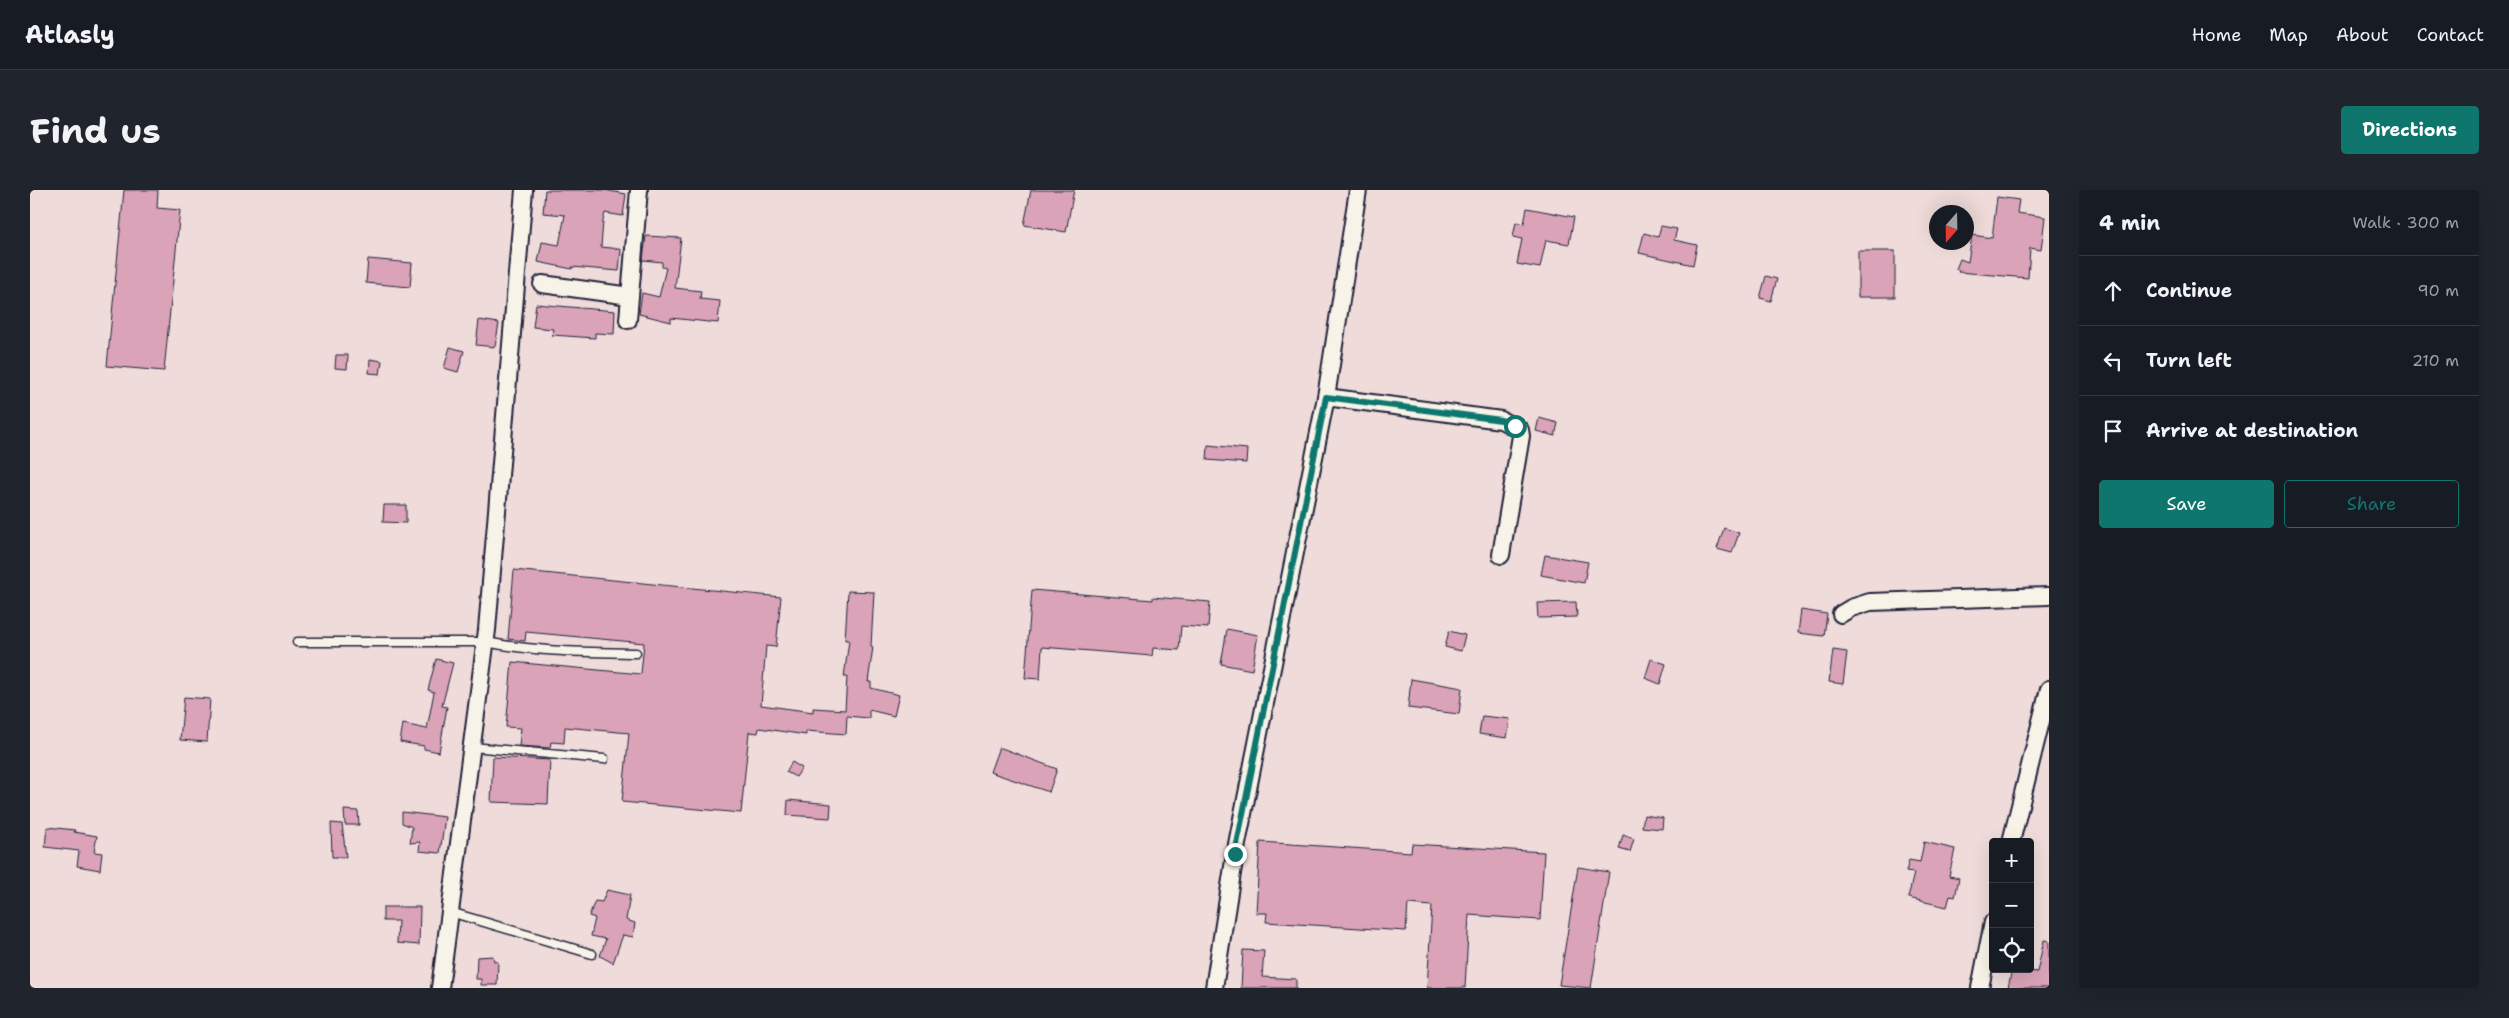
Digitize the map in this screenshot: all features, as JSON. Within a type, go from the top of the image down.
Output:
[{"type":"street","points":[[440,988],[486,642],[524,190]]},
{"type":"street","points":[[628,320],[638,190]]},
{"type":"street","points":[[1214,988],[1235,854],[1326,397],[1358,190]]},
{"type":"street","points":[[542,284],[630,296]]},
{"type":"street","points":[[1326,397],[1501,420],[1520,430],[1521,436],[1501,555]]},
{"type":"street","points":[[1842,614],[1851,608],[1870,602],[2049,596]]},
{"type":"street","points":[[2011,838],[2049,689]]},
{"type":"street","points":[[1980,988],[1992,928]]},
{"type":"lane","points":[[297,642],[486,642],[516,648],[553,651],[636,653]]},
{"type":"lane","points":[[472,747],[604,759]]},
{"type":"lane","points":[[450,912],[592,954]]},
{"type":"building","points":[[124,190],[158,190],[157,208],[180,210],[164,371],[107,366]]},
{"type":"building","points":[[545,190],[604,190],[626,194],[623,216],[605,213],[603,221],[601,247],[621,249],[619,271],[572,267],[572,269],[538,262],[542,242],[559,245],[565,215],[543,213]]},
{"type":"building","points":[[1031,190],[1074,190],[1066,232],[1024,225]]},
{"type":"building","points":[[1997,197],[2019,200],[2017,213],[2045,217],[2041,250],[2030,248],[2028,278],[1958,272],[1956,269],[1960,259],[1968,262],[1970,250],[1974,250],[1974,235],[1992,238]]},
{"type":"building","points":[[1527,208],[1574,217],[1569,244],[1546,240],[1540,268],[1517,264],[1522,239],[1513,237],[1516,222],[1524,224]]},
{"type":"building","points":[[1661,226],[1677,229],[1674,240],[1697,245],[1693,265],[1639,253],[1644,233],[1658,237]]},
{"type":"building","points":[[646,236],[681,238],[675,288],[701,291],[700,299],[720,301],[718,323],[671,318],[671,322],[639,314],[642,293],[659,297],[666,268],[662,267],[662,262],[643,260]]},
{"type":"building","points":[[1858,251],[1895,251],[1895,297],[1858,297]]},
{"type":"building","points":[[368,259],[412,263],[410,287],[366,283]]},
{"type":"building","points":[[1766,276],[1777,279],[1771,301],[1760,298]]},
{"type":"building","points":[[536,304],[615,311],[614,334],[595,333],[595,338],[552,335],[553,329],[533,327]]},
{"type":"building","points":[[479,320],[499,323],[495,347],[476,345]]},
{"type":"building","points":[[450,347],[464,351],[458,372],[444,368]]},
{"type":"building","points":[[336,355],[348,355],[347,369],[335,368]]},
{"type":"building","points":[[370,359],[382,361],[380,374],[369,373]]},
{"type":"building","points":[[1539,418],[1558,423],[1555,436],[1536,431]]},
{"type":"building","points":[[1208,445],[1247,449],[1246,463],[1207,460]]},
{"type":"building","points":[[384,505],[406,505],[406,523],[383,522]]},
{"type":"building","points":[[1724,528],[1739,533],[1732,553],[1717,549]]},
{"type":"building","points":[[1545,555],[1588,562],[1584,583],[1541,575]]},
{"type":"building","points":[[514,570],[781,597],[776,647],[766,646],[761,705],[813,712],[813,708],[845,710],[847,677],[844,677],[849,640],[845,640],[848,591],[874,592],[871,646],[873,647],[868,682],[871,682],[871,688],[899,695],[894,716],[869,710],[869,718],[847,716],[846,734],[806,731],[806,735],[759,728],[758,733],[749,732],[741,813],[622,802],[629,733],[565,727],[564,743],[551,742],[550,748],[519,746],[521,728],[506,727],[512,662],[641,674],[644,643],[526,632],[525,641],[508,639]]},
{"type":"building","points":[[1032,590],[1153,600],[1153,597],[1210,602],[1208,628],[1181,626],[1179,650],[1153,648],[1152,656],[1042,647],[1040,679],[1025,678]]},
{"type":"building","points":[[1576,602],[1577,617],[1538,618],[1537,603]]},
{"type":"building","points":[[1801,610],[1827,614],[1824,636],[1798,633]]},
{"type":"building","points":[[1227,629],[1258,635],[1252,670],[1221,664]]},
{"type":"building","points":[[1449,631],[1465,635],[1461,651],[1445,647]]},
{"type":"building","points":[[1833,650],[1847,652],[1843,684],[1829,682]]},
{"type":"building","points":[[436,659],[453,663],[442,706],[447,707],[439,752],[424,749],[424,746],[400,742],[403,724],[427,729],[434,692],[428,690]]},
{"type":"building","points":[[1651,659],[1666,664],[1660,684],[1645,678]]},
{"type":"building","points":[[1411,679],[1462,688],[1459,714],[1408,708]]},
{"type":"building","points":[[184,697],[210,699],[207,742],[180,740]]},
{"type":"building","points":[[1482,716],[1510,719],[1507,738],[1479,734]]},
{"type":"building","points":[[999,747],[1057,769],[1049,792],[990,772]]},
{"type":"building","points":[[493,757],[550,760],[548,804],[491,802]]},
{"type":"building","points":[[792,762],[802,768],[796,777],[786,772]]},
{"type":"building","points":[[788,800],[831,804],[830,818],[787,815]]},
{"type":"building","points":[[344,810],[358,811],[359,825],[345,825]]},
{"type":"building","points":[[402,812],[445,817],[440,853],[419,851],[420,842],[410,843],[412,827],[402,823]]},
{"type":"building","points":[[1644,815],[1663,818],[1662,829],[1642,827]]},
{"type":"building","points":[[331,823],[342,824],[346,857],[332,857]]},
{"type":"building","points":[[47,827],[75,830],[74,832],[97,836],[94,852],[102,853],[100,870],[77,866],[79,851],[45,847]]},
{"type":"building","points":[[1623,835],[1634,839],[1630,852],[1619,849]]},
{"type":"building","points":[[1260,842],[1411,852],[1412,844],[1544,852],[1540,920],[1469,915],[1465,988],[1427,988],[1432,906],[1408,904],[1406,931],[1266,922],[1267,913],[1256,913]]},
{"type":"building","points":[[1924,842],[1955,849],[1949,876],[1959,878],[1955,897],[1950,896],[1947,907],[1908,898],[1914,873],[1906,872],[1909,860],[1920,862]]},
{"type":"building","points":[[1578,867],[1609,872],[1591,988],[1559,985]]},
{"type":"building","points":[[607,890],[630,895],[626,920],[635,923],[633,937],[623,935],[613,963],[600,956],[606,939],[591,936],[595,918],[589,916],[595,901],[602,902]]},
{"type":"building","points":[[383,907],[420,907],[419,945],[397,943],[398,921],[383,921]]},
{"type":"building","points":[[2044,940],[2049,941],[2049,988],[2008,988],[2011,973],[2037,972]]},
{"type":"building","points":[[1243,950],[1264,951],[1262,977],[1296,979],[1296,988],[1241,988]]},
{"type":"building","points":[[493,956],[494,961],[498,962],[497,985],[481,985],[481,979],[476,979],[477,957]]},
{"type":"route","points":[[1235,854],[1326,397],[1501,420],[1515,426]]}]
